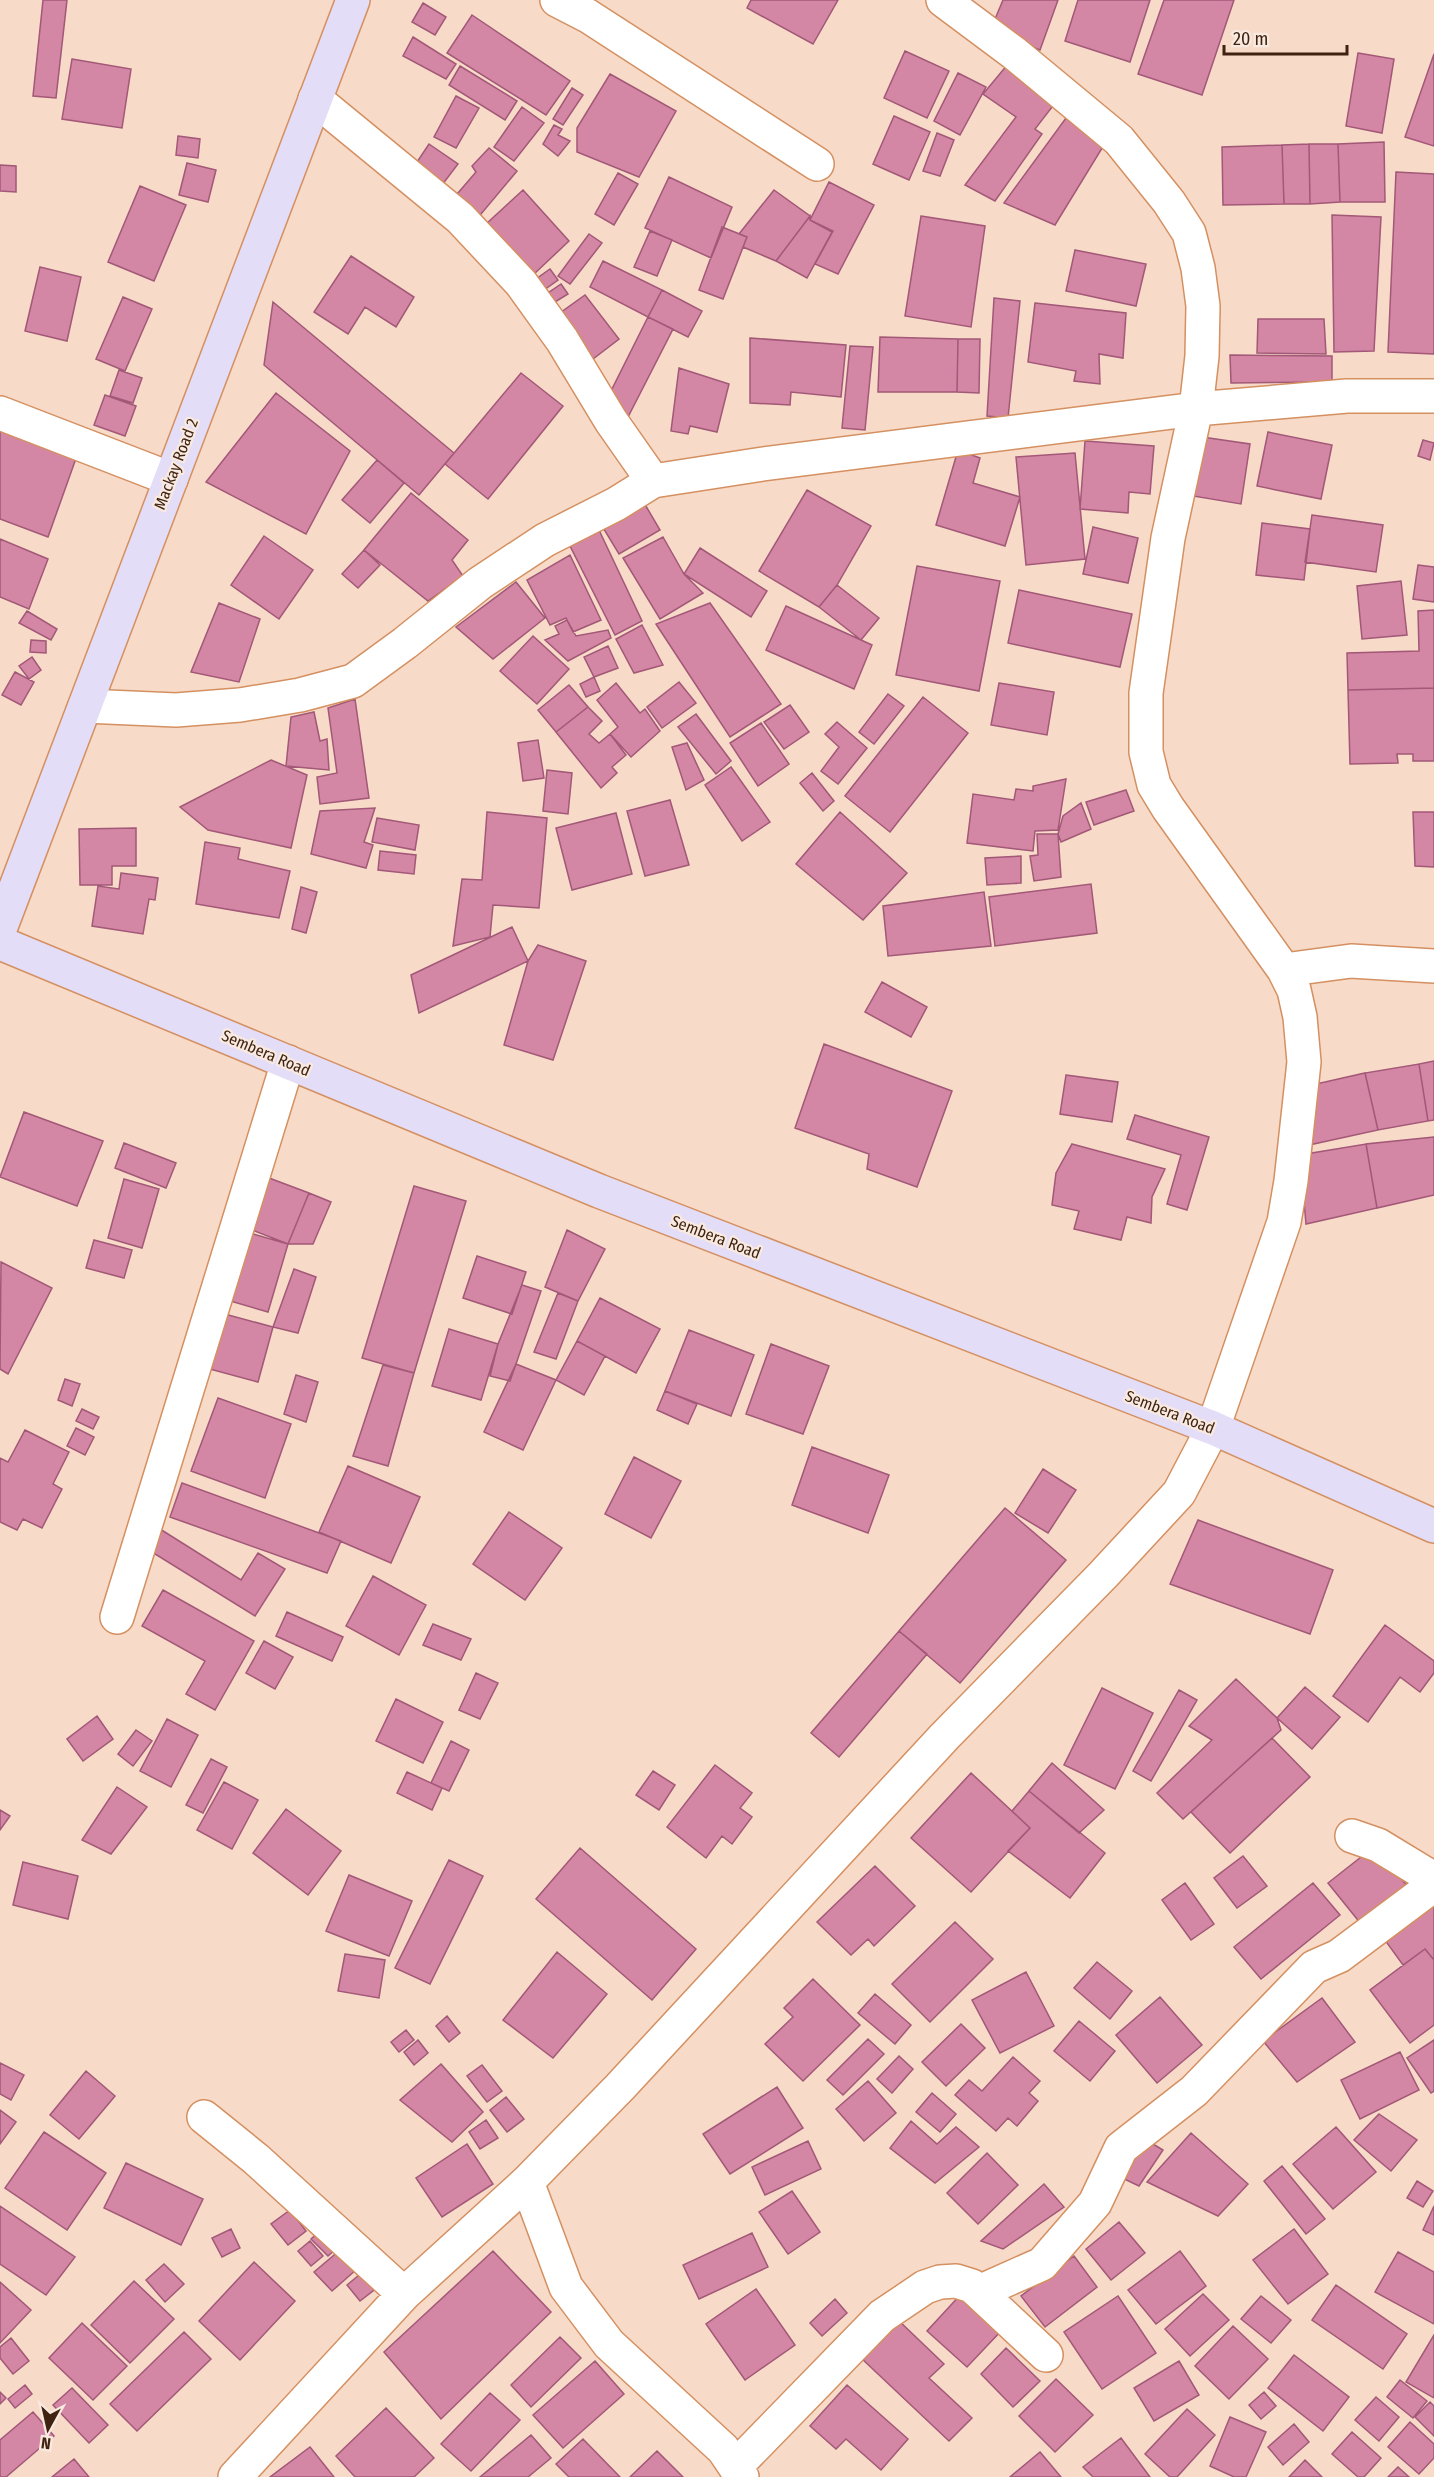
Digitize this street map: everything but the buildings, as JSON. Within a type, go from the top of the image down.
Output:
[{"type":"street","name":"Mackay Road 2","points":[[0,929],[352,0]]},
{"type":"street","points":[[557,0],[588,16],[816,164]]},
{"type":"street","points":[[235,2477],[404,2294],[527,2182],[620,2087],[945,1736],[1103,1575],[1179,1493],[1213,1428],[1284,1222],[1291,1181],[1304,1062],[1300,1017],[1294,990],[1284,970],[1168,808],[1154,785],[1146,752],[1146,693],[1166,549],[1196,409],[1202,356],[1203,306],[1198,268],[1189,233],[1170,202],[1119,140],[1014,53],[944,0]]},
{"type":"street","points":[[315,99],[460,218],[520,283],[562,339],[611,421],[653,481]]},
{"type":"street","points":[[85,706],[176,710],[240,705],[300,695],[353,681],[480,583],[545,540],[616,504],[653,481],[763,464],[1196,409],[1347,396],[1434,396]]},
{"type":"street","points":[[0,413],[171,479]]},
{"type":"street","name":"Sembera Road","points":[[0,943],[599,1191],[1213,1428],[1434,1526]]},
{"type":"street","points":[[1284,970],[1351,961],[1434,966]]},
{"type":"street","points":[[117,1617],[288,1062]]},
{"type":"street","points":[[1352,1836],[1378,1845],[1434,1879]]},
{"type":"street","points":[[979,2292],[1042,2265],[1095,2203],[1121,2148],[1194,2091],[1314,1967],[1340,1956],[1434,1885]]},
{"type":"street","points":[[204,2117],[256,2159],[404,2294]]},
{"type":"street","points":[[527,2182],[566,2287],[609,2344],[723,2450],[739,2472],[882,2316],[925,2287],[940,2282],[956,2281],[972,2286],[1046,2355]]}]
